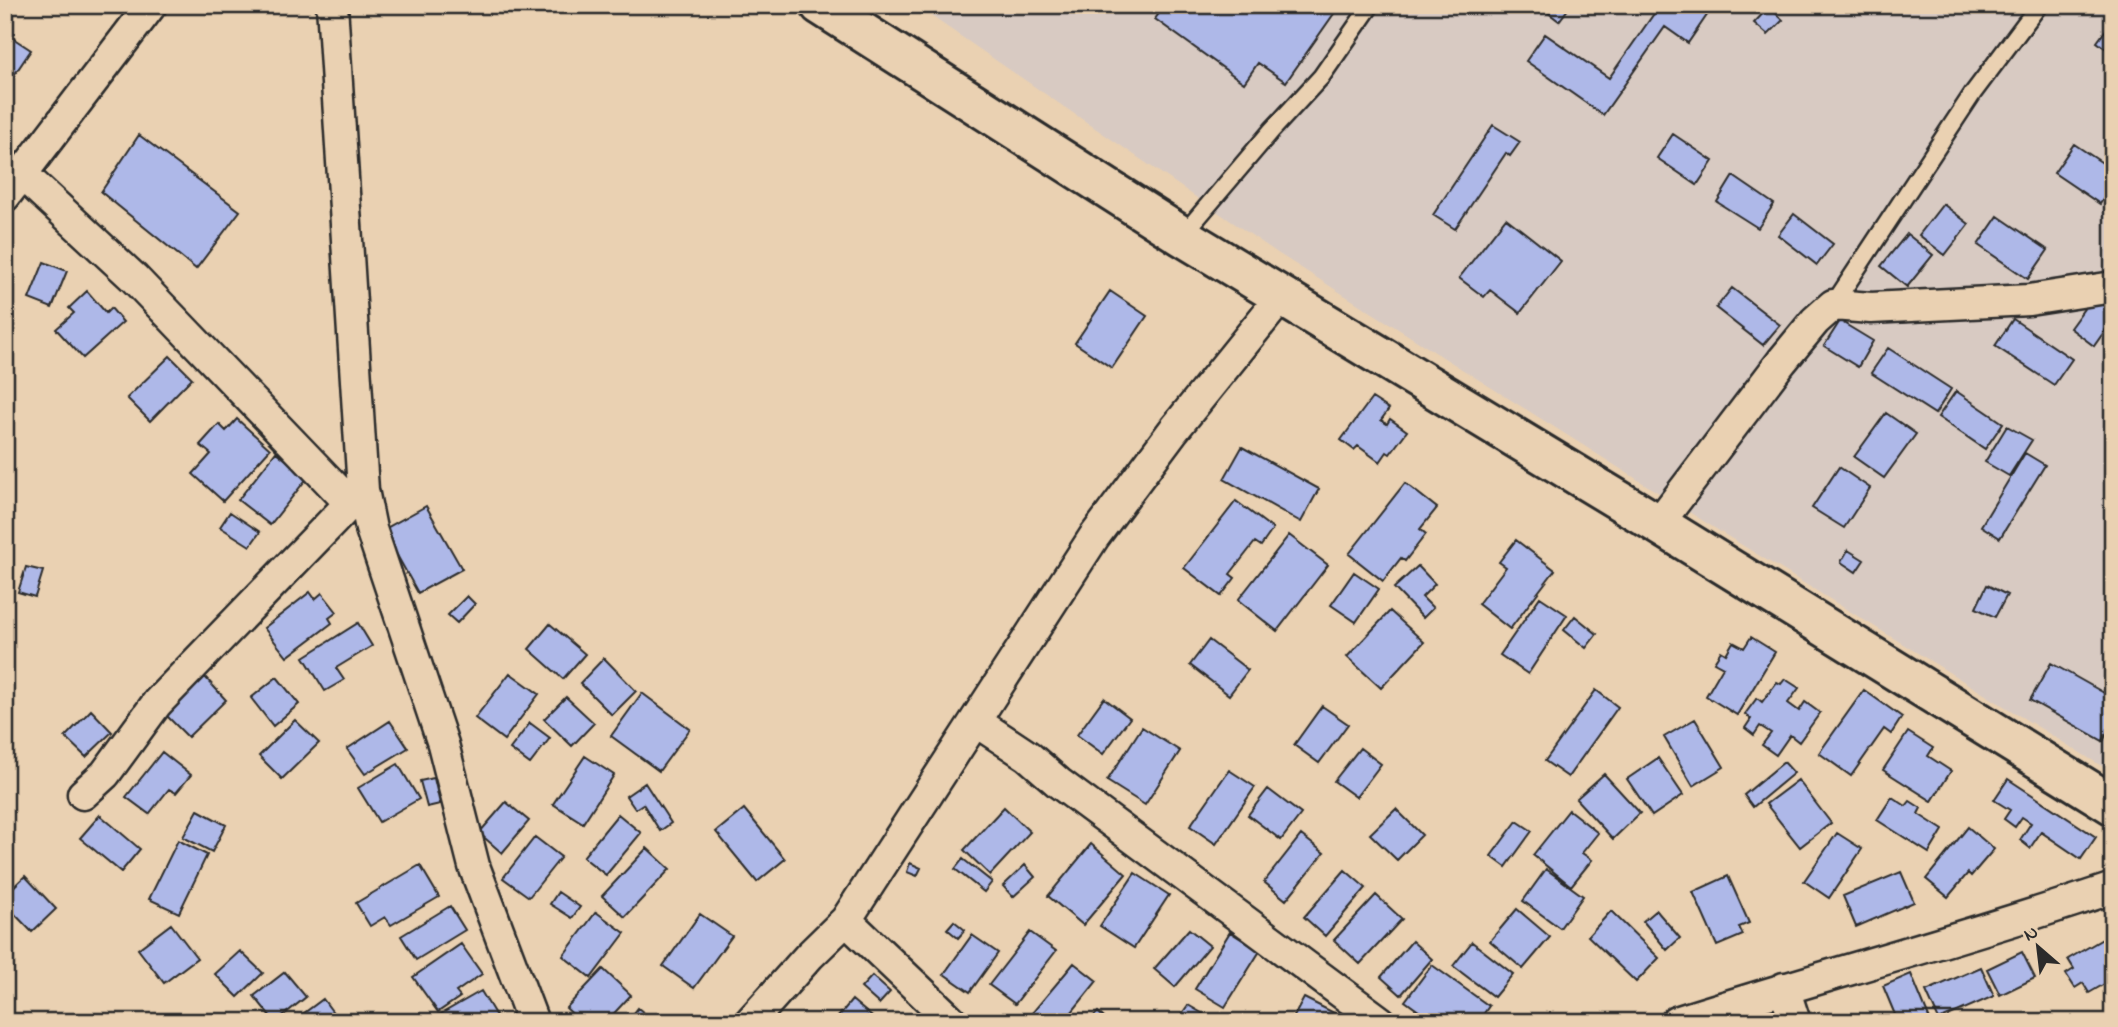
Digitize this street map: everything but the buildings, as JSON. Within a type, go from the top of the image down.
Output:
[{"type":"street","points":[[151,5],[14,185],[134,278],[357,496]]},
{"type":"street","points":[[332,5],[357,496],[371,529],[443,744],[474,866],[533,1022]]},
{"type":"street","points":[[820,5],[1182,236],[1658,524],[2113,805]]},
{"type":"street","points":[[1658,524],[1782,361],[1815,321],[1833,305],[1871,308],[2029,300],[2113,287]]},
{"type":"street","points":[[750,1022],[809,956],[846,920],[1094,537],[1173,431],[1282,296]]},
{"type":"street","points":[[83,794],[105,774],[157,703],[357,496]]},
{"type":"street","points":[[975,721],[1028,756],[1059,783],[1381,1022]]},
{"type":"street","points":[[1676,1022],[2026,917],[2113,888]]},
{"type":"street","points":[[846,920],[953,1022]]},
{"type":"street","points":[[1784,988],[1795,1022]]},
{"type":"lane","points":[[1182,236],[1321,76],[1371,5]]},
{"type":"lane","points":[[1833,305],[1973,93],[2039,5]]},
{"type":"shaded area","points":[[915,5],[2113,5],[2113,773],[1724,534],[1279,254]]}]
